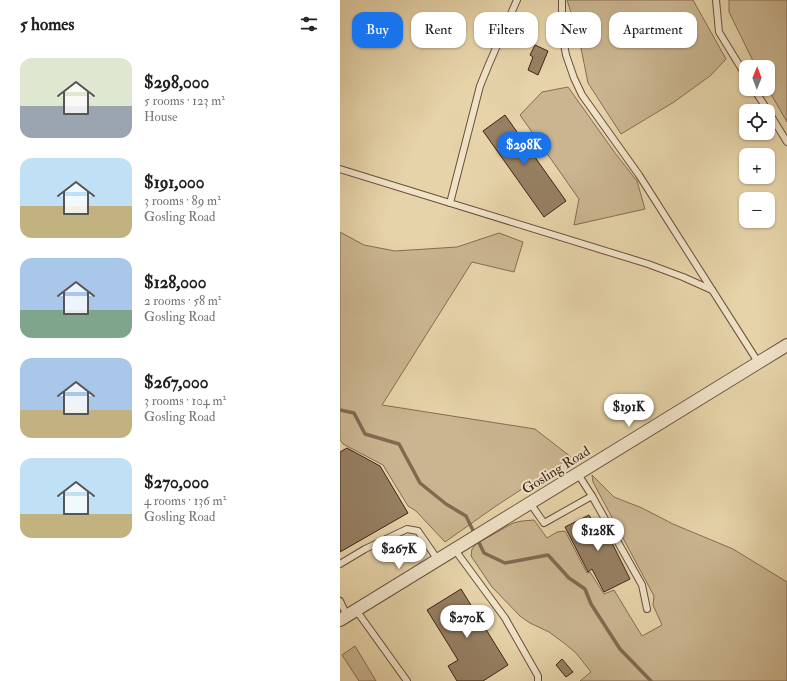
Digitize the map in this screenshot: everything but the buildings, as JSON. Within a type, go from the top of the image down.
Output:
[{"type":"street","name":"Gosling Road","points":[[348,616],[787,345]]},
{"type":"lane","points":[[450,203],[480,86],[517,0]]},
{"type":"lane","points":[[562,0],[562,33],[566,55],[582,95],[639,175],[758,362]]},
{"type":"lane","points":[[716,0],[719,32],[739,65]]},
{"type":"lane","points":[[775,122],[787,142]]},
{"type":"lane","points":[[340,169],[648,264],[712,290]]},
{"type":"lane","points":[[578,474],[642,585],[646,608]]},
{"type":"lane","points":[[530,503],[544,523],[592,496]]},
{"type":"lane","points":[[340,564],[366,549],[407,529],[418,531],[438,560]]},
{"type":"lane","points":[[455,550],[505,618],[538,676],[538,681]]},
{"type":"lane","points":[[340,601],[348,616],[407,681]]},
{"type":"shaded area","points":[[567,0],[693,0],[726,59],[710,76],[674,102],[621,134],[588,83],[581,48],[601,48],[601,12],[571,12]]},
{"type":"shaded area","points":[[729,0],[787,0],[787,122],[772,96],[775,96],[775,60],[753,60],[729,12]]},
{"type":"shaded area","points":[[568,87],[637,181],[645,209],[574,225],[579,199],[520,115],[542,92]]},
{"type":"shaded area","points":[[340,232],[364,245],[395,251],[457,247],[499,233],[523,242],[514,272],[472,262],[382,405],[535,429],[571,457],[496,506],[445,542],[416,511],[408,506],[383,465],[343,444],[340,440]]},
{"type":"shaded area","points":[[592,475],[614,497],[733,549],[787,582],[787,681],[580,681],[591,672],[576,653],[549,632],[530,623],[520,616],[492,587],[471,556],[472,549],[476,544],[513,523],[534,520],[547,538],[557,532],[565,531],[587,573],[590,572],[604,594],[614,590],[642,636],[662,625],[653,605],[654,596],[593,482]]},
{"type":"shaded area","points":[[355,646],[376,681],[359,681],[342,655]]},
{"type":"waterway","points":[[340,410],[354,413],[365,434],[399,444],[420,483],[446,504],[466,516],[484,553],[505,563],[548,555],[569,578],[585,589],[591,604],[620,649],[651,681]]}]
